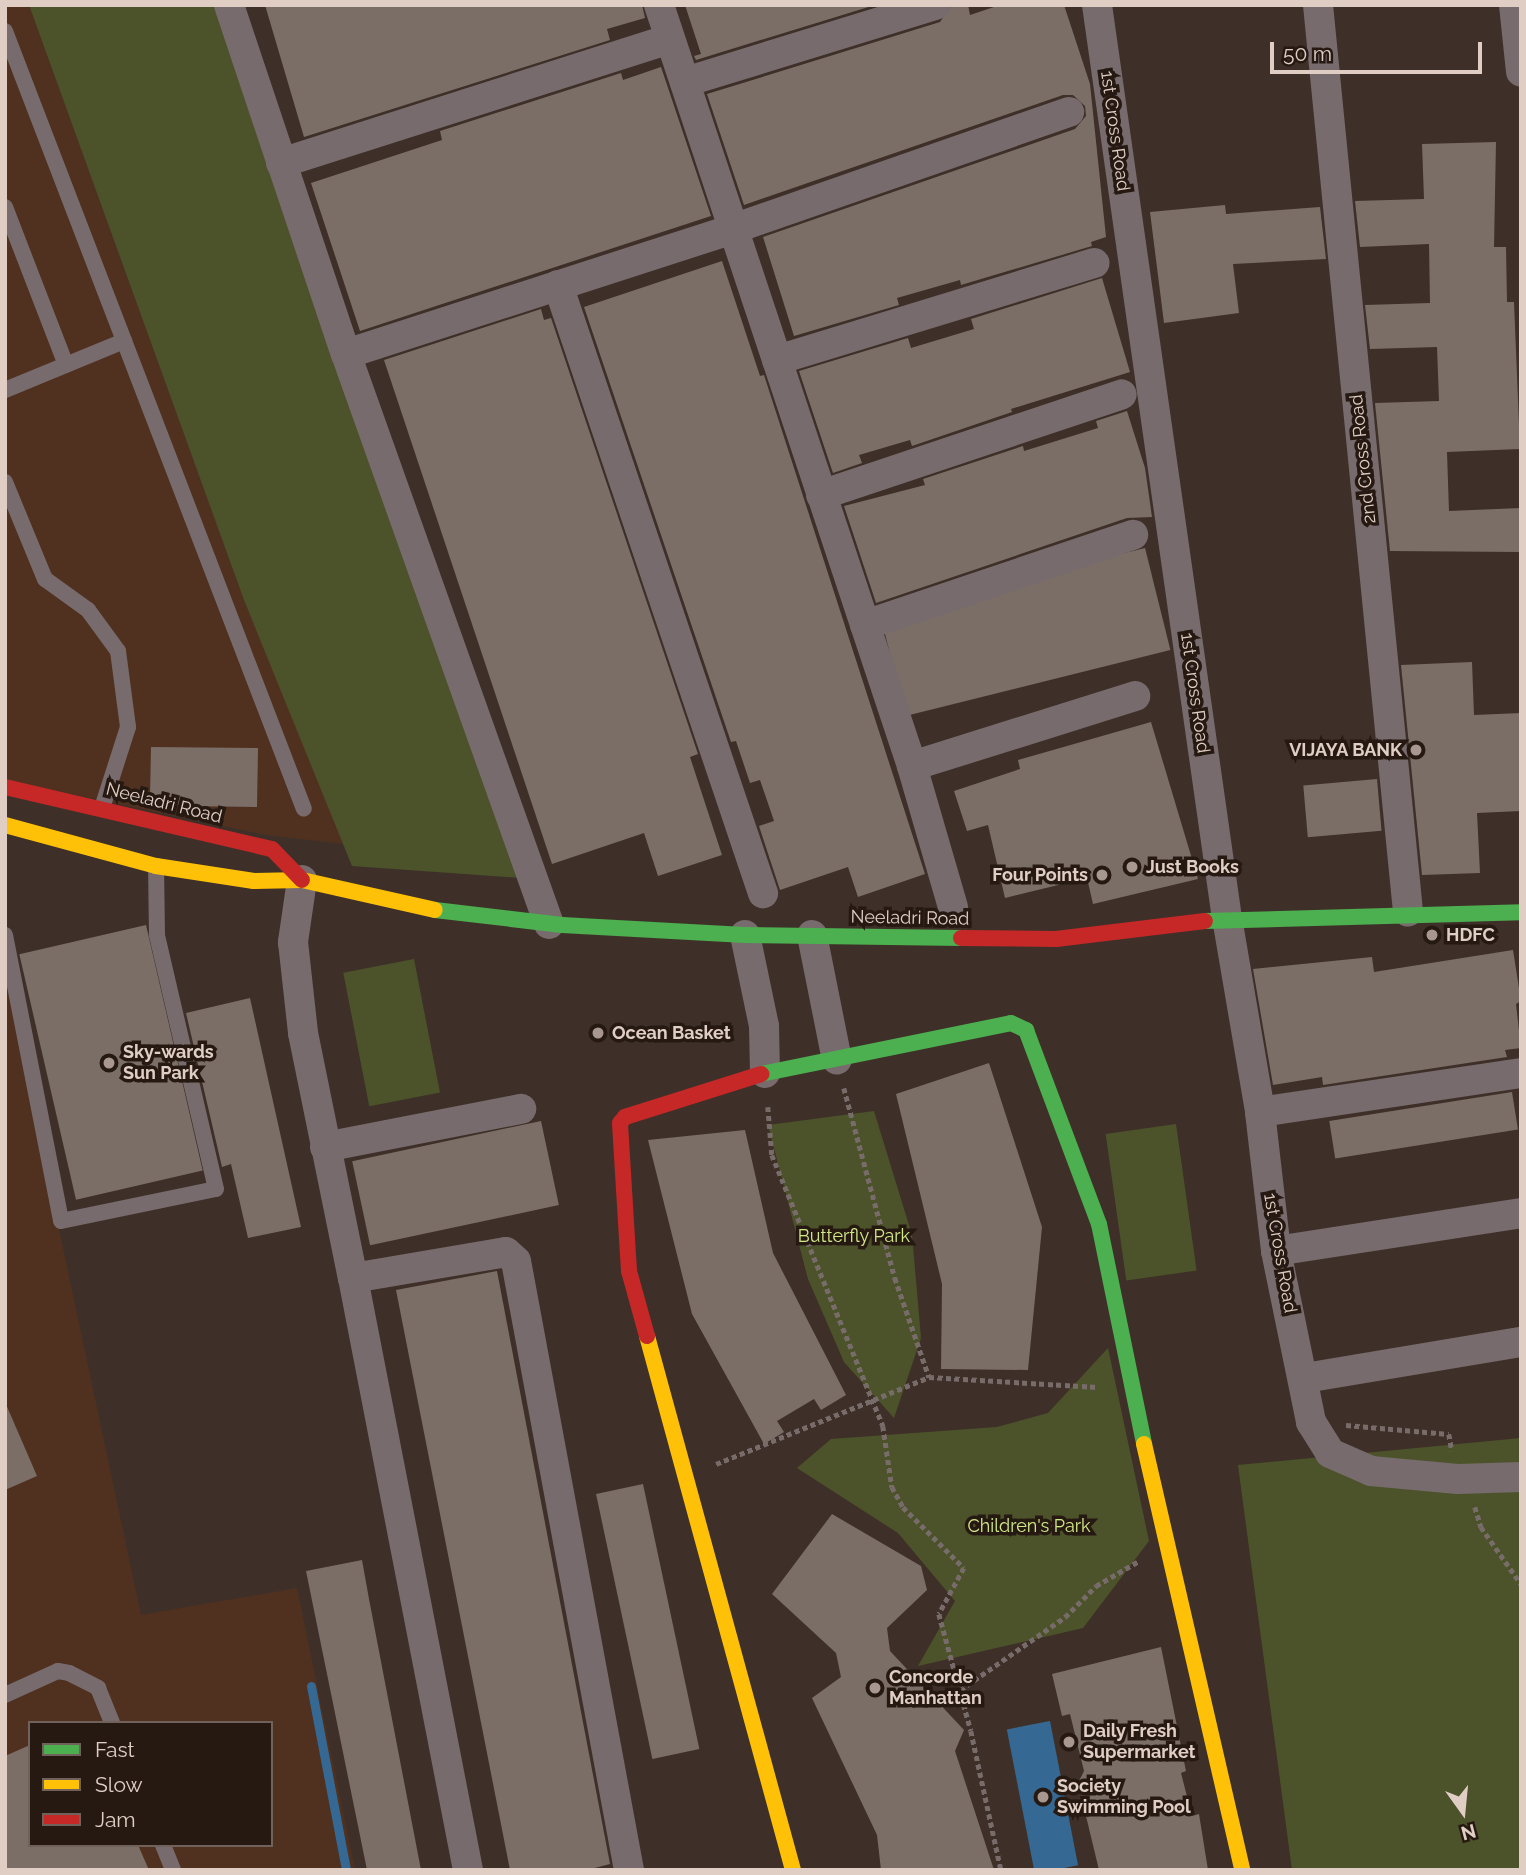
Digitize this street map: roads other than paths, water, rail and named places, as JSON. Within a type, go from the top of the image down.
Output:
[{"type":"street","points":[[229,5],[346,354],[549,924]]},
{"type":"street","points":[[659,5],[912,766],[953,907]]},
{"type":"street","points":[[685,82],[935,5]]},
{"type":"street","name":"1st Cross Road","points":[[1097,5],[1227,918],[1260,1112],[1276,1251],[1305,1378],[1311,1422],[1330,1453],[1371,1471],[1458,1479],[1521,1477]]},
{"type":"street","name":"2nd Cross Road","points":[[1318,5],[1408,912]]},
{"type":"street","points":[[1514,5],[1521,72]]},
{"type":"street","points":[[281,163],[670,39]]},
{"type":"street","points":[[346,354],[733,229],[1069,112]]},
{"type":"street","points":[[777,360],[1094,263]]},
{"type":"street","points":[[558,285],[763,893]]},
{"type":"street","points":[[821,495],[1122,394]]},
{"type":"street","points":[[865,625],[1133,535]]},
{"type":"street","points":[[912,766],[1135,696]]},
{"type":"street","name":"Neeladri Road","points":[[5,787],[32,812],[156,866],[254,881],[302,880],[461,916],[549,924],[745,935],[1056,939],[1227,918],[1408,912],[1520,912]]},
{"type":"street","name":"Neeladri Road","points":[[5,825],[32,812],[102,808],[272,849],[302,880]]},
{"type":"street","points":[[302,880],[293,942],[303,1033],[468,1870]]},
{"type":"street","points":[[745,935],[764,1026],[765,1073]]},
{"type":"street","points":[[812,935],[837,1060]]},
{"type":"street","points":[[793,1870],[629,1270],[620,1123],[625,1117],[765,1073],[1011,1023],[1023,1026],[1099,1224],[1165,1546],[1183,1602],[1242,1870]]},
{"type":"street","points":[[1260,1112],[1521,1073]]},
{"type":"street","points":[[325,1147],[521,1109]]},
{"type":"street","points":[[1276,1251],[1521,1213]]},
{"type":"street","points":[[352,1278],[506,1252],[516,1261],[629,1870]]},
{"type":"street","points":[[1305,1378],[1521,1342]]},
{"type":"lane","points":[[5,31],[303,809]]},
{"type":"lane","points":[[5,207],[66,365]]},
{"type":"lane","points":[[5,390],[124,341]]},
{"type":"lane","points":[[5,482],[45,579],[88,610],[118,651],[128,727],[102,808]]},
{"type":"lane","points":[[5,934],[61,1221],[216,1188],[157,935],[156,866]]},
{"type":"lane","points":[[1520,912],[1521,932]]},
{"type":"lane","points":[[5,1695],[58,1671],[69,1673],[98,1688],[112,1721]]},
{"type":"lane","points":[[164,1847],[173,1870]]},
{"type":"water","name":"Society Swimming Pool","points":[[1050,1721],[1078,1865],[1034,1870],[1007,1729]]},
{"type":"waterway","points":[[311,1686],[346,1870]]},
{"type":"place","name":"VIJAYA BANK","points":[[1416,750]]},
{"type":"place","name":"Just Books","points":[[1132,867]]},
{"type":"place","name":"Four Points","points":[[1102,875]]},
{"type":"place","name":"HDFC","points":[[1432,935]]},
{"type":"place","name":"Ocean Basket","points":[[598,1033]]},
{"type":"place","name":"Sky-wards Sun Park","points":[[109,1063]]},
{"type":"place","name":"Concorde Manhattan","points":[[875,1688]]},
{"type":"place","name":"Daily Fresh Supermarket","points":[[1069,1742]]},
{"type":"place","name":"Society Swimming Pool","points":[[1043,1797]]},
{"type":"park label","name":"Butterfly Park","points":[[854,1236]]},
{"type":"park label","name":"Children's Park","points":[[1029,1526]]}]
